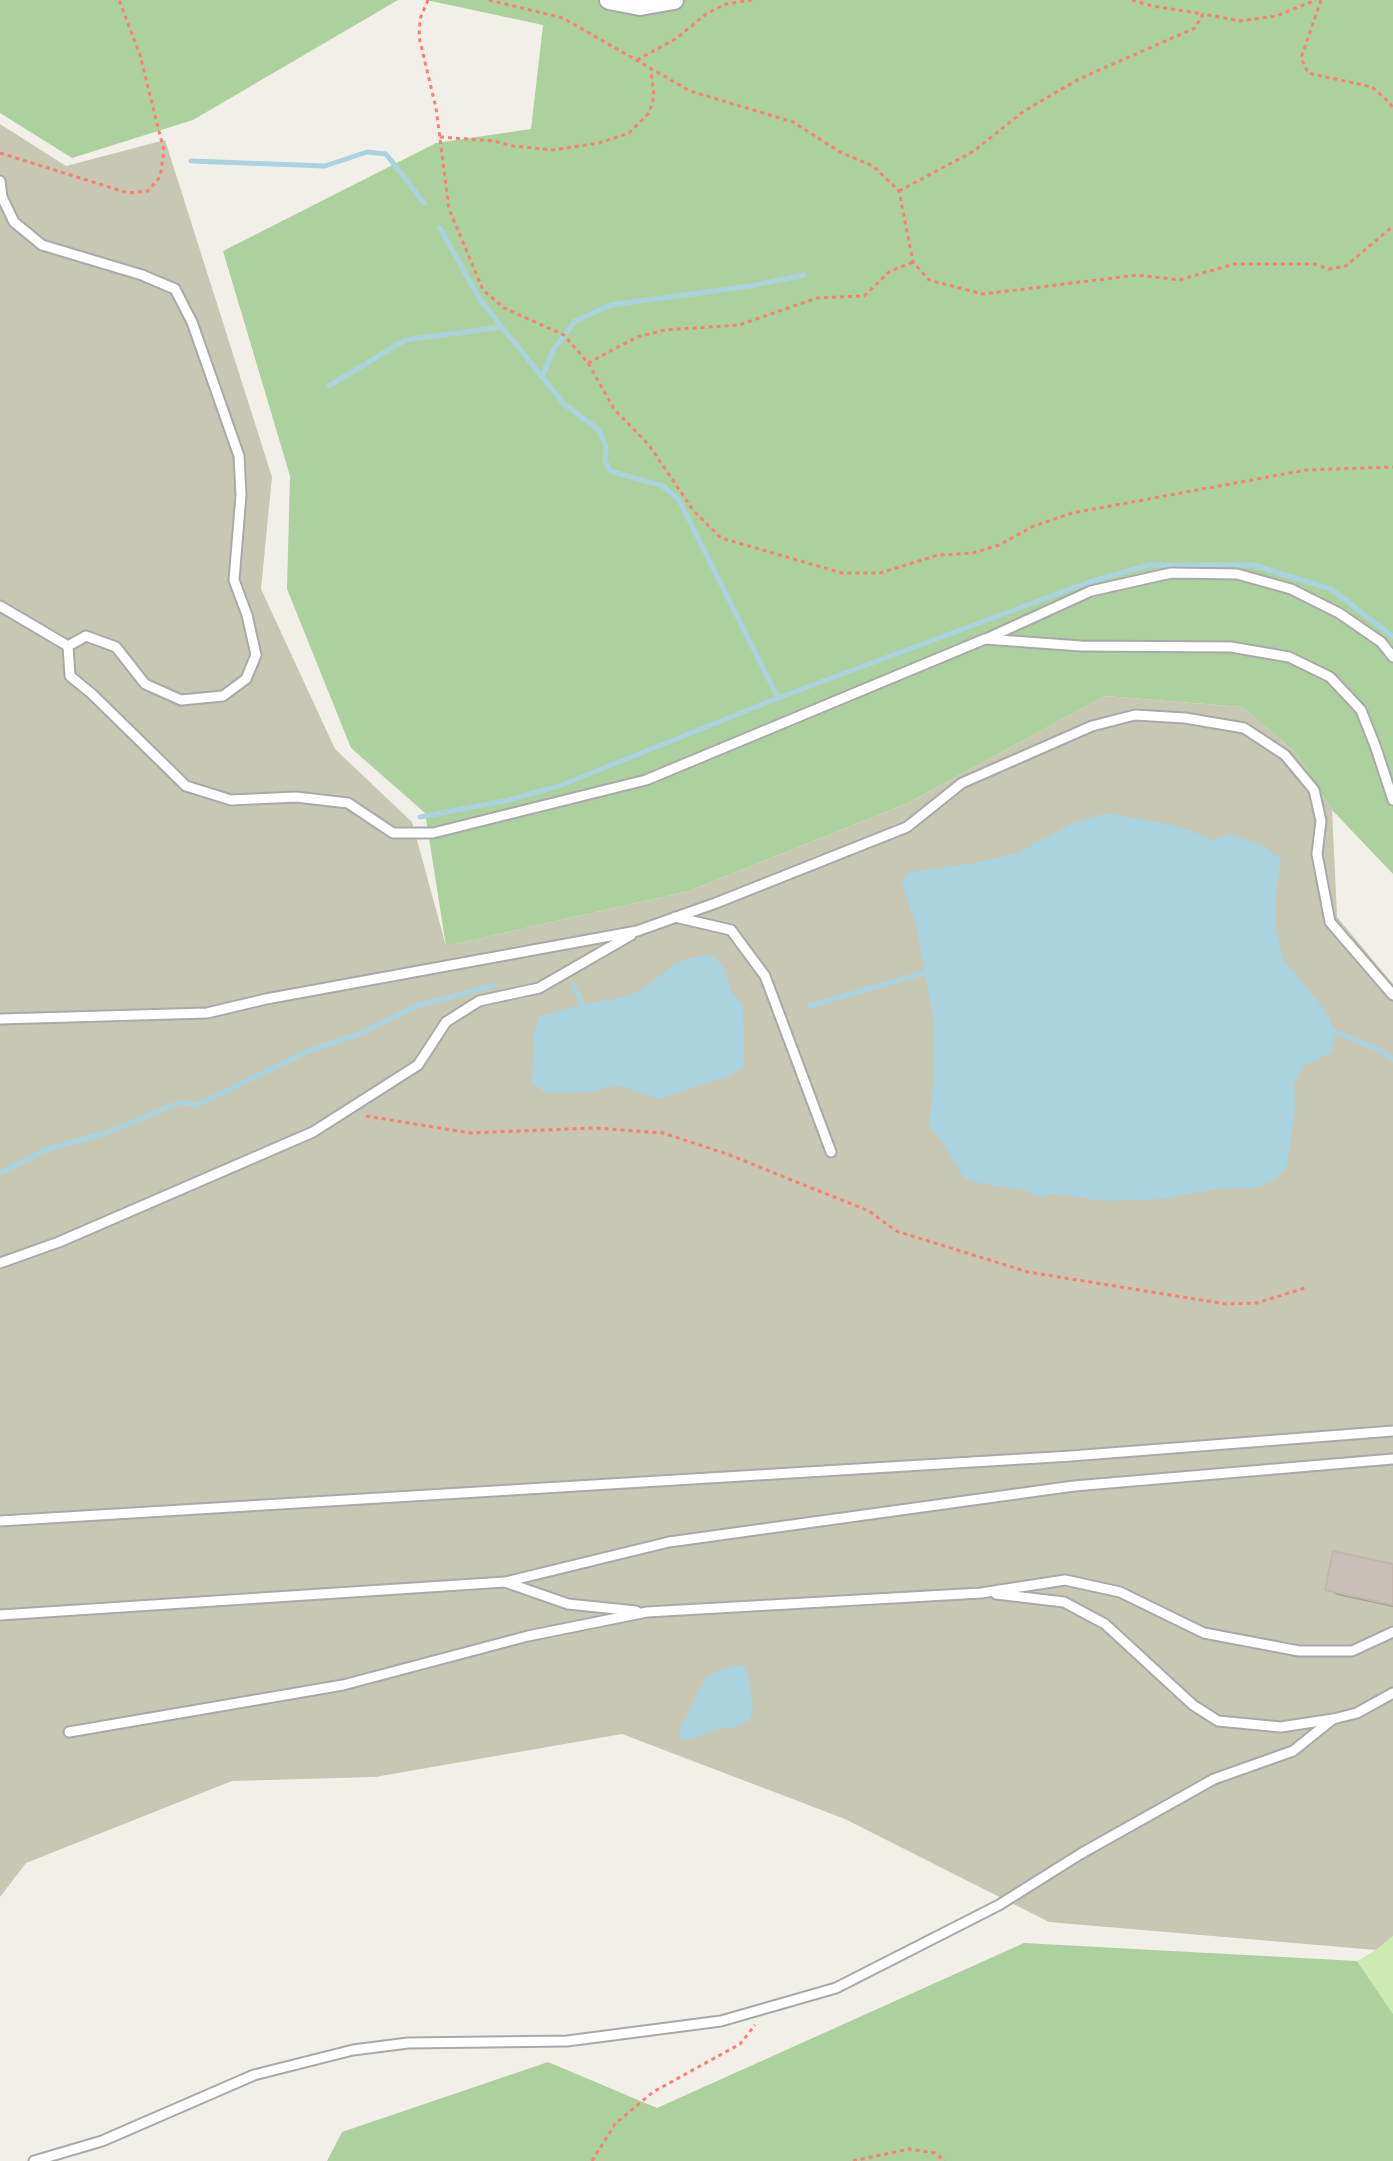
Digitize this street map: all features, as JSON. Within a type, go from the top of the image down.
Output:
[{"type":"street","points":[[609,0],[640,6],[674,0]]},
{"type":"lane","points":[[0,181],[2,197],[14,222],[42,245],[142,275],[175,289],[192,322],[239,456],[241,495],[234,580],[247,615],[256,655],[246,679],[223,696],[181,700],[145,684],[116,647],[86,636],[68,646]]},
{"type":"lane","points":[[0,220],[14,222]]},
{"type":"lane","points":[[68,646],[70,676],[186,786],[231,800],[296,797],[348,803],[393,833],[433,833],[646,780],[985,639],[1091,591],[1171,573],[1237,574],[1291,589],[1339,613],[1381,642],[1393,657]]},
{"type":"lane","points":[[0,606],[68,646]]},
{"type":"lane","points":[[985,639],[1081,646],[1231,647],[1289,657],[1330,677],[1361,710],[1393,800]]},
{"type":"lane","points":[[0,1019],[207,1013],[266,999],[637,931],[907,827],[962,783],[1092,726],[1135,715],[1185,718],[1244,728],[1285,755],[1314,790],[1321,821],[1317,854],[1330,922],[1393,995]]},
{"type":"lane","points":[[675,917],[731,930],[765,976],[831,1152]]},
{"type":"lane","points":[[0,1263],[59,1242],[313,1132],[418,1065],[446,1022],[479,1001],[539,988],[637,931]]},
{"type":"lane","points":[[0,1521],[1071,1456],[1393,1431]]},
{"type":"lane","points":[[0,1615],[505,1582],[669,1542],[1027,1492],[1393,1459]]},
{"type":"lane","points":[[69,1732],[343,1685],[528,1636],[647,1612],[981,1593],[1065,1580],[1120,1592],[1204,1633],[1299,1651],[1352,1651],[1393,1632]]},
{"type":"lane","points":[[505,1582],[568,1604],[647,1612]]},
{"type":"lane","points":[[981,1593],[1064,1602],[1105,1624],[1193,1705],[1218,1721],[1281,1727],[1333,1719],[1357,1713],[1393,1693]]},
{"type":"lane","points":[[34,2161],[102,2141],[254,2075],[353,2050],[408,2043],[567,2041],[721,2021],[836,1988],[986,1912],[1082,1853],[1214,1779],[1293,1751],[1333,1719]]},
{"type":"path","points":[[0,153],[128,193],[148,191],[160,177],[164,151],[140,55],[119,0]]},
{"type":"path","points":[[428,0],[420,19],[419,37],[436,108],[449,209],[483,290],[504,308],[564,335],[588,363],[614,409],[649,445],[693,510],[721,538],[842,573],[880,573],[938,555],[973,553],[999,545],[1034,526],[1072,513],[1306,470],[1393,467]]},
{"type":"path","points":[[489,0],[563,18],[690,91],[793,122],[840,152],[873,166],[899,191],[913,262],[929,280],[983,294],[1138,275],[1179,280],[1234,264],[1314,264],[1329,269],[1346,266],[1393,226]]},
{"type":"path","points":[[636,60],[677,38],[716,9],[726,4],[752,0]]},
{"type":"path","points":[[1132,0],[1240,21],[1276,16],[1318,0]]},
{"type":"path","points":[[1318,0],[1301,58],[1308,73],[1372,87],[1393,109]]},
{"type":"path","points":[[899,191],[974,151],[1024,111],[1079,79],[1195,28],[1203,14]]},
{"type":"path","points":[[440,137],[553,150],[599,143],[629,133],[649,113],[654,97],[651,69]]},
{"type":"path","points":[[588,363],[637,337],[665,330],[739,325],[817,298],[864,296],[889,272],[913,262]]},
{"type":"path","points":[[344,1113],[470,1133],[595,1128],[663,1133],[727,1154],[869,1211],[896,1231],[1028,1272],[1226,1304],[1257,1303],[1305,1288]]},
{"type":"path","points":[[592,2161],[615,2124],[653,2092],[740,2044],[770,2007]]},
{"type":"path","points":[[853,2161],[909,2149],[935,2153],[945,2161]]},
{"type":"shaded area","points":[[0,124],[66,166],[165,140],[272,477],[261,589],[335,749],[412,822],[446,946],[689,891],[908,803],[1105,696],[1242,707],[1296,753],[1332,810],[1337,917],[1393,984],[1393,1936],[1376,1950],[1049,1922],[845,1819],[622,1734],[375,1777],[232,1781],[26,1863],[0,1897]]},
{"type":"green space","points":[[0,0],[398,0],[193,120],[72,158],[0,113]]},
{"type":"green space","points":[[426,0],[1393,0],[1393,874],[1332,810],[1296,753],[1242,707],[1105,696],[908,803],[689,891],[446,946],[425,813],[351,748],[287,589],[290,476],[223,251],[436,143],[531,129],[543,25]]},
{"type":"green space","points":[[1393,1936],[1393,2014],[1357,1961]]},
{"type":"green space","points":[[1024,1943],[1357,1961],[1393,2014],[1393,2161],[327,2161],[342,2132],[548,2062],[657,2108]]},
{"type":"water","points":[[1106,813],[1168,824],[1210,840],[1231,834],[1264,846],[1281,859],[1276,928],[1283,959],[1324,1009],[1336,1032],[1331,1053],[1303,1066],[1294,1084],[1295,1107],[1287,1166],[1277,1179],[1254,1188],[1223,1188],[1161,1199],[1104,1201],[1055,1194],[1039,1197],[1025,1190],[964,1178],[943,1143],[929,1127],[933,1088],[933,1016],[916,926],[902,883],[909,872],[976,863],[1017,853],[1073,823]]},
{"type":"water","points":[[712,955],[723,966],[732,992],[743,1006],[744,1067],[728,1076],[658,1099],[617,1085],[591,1092],[545,1093],[532,1083],[534,1034],[539,1017],[628,996],[653,982],[674,964]]},
{"type":"water","points":[[744,1665],[753,1710],[749,1721],[684,1741],[680,1737],[680,1729],[706,1677],[724,1668]]},
{"type":"building","points":[[1333,1551],[1393,1564],[1393,1605],[1325,1590]]},
{"type":"waterway","points":[[191,161],[325,166],[367,152],[386,154],[424,203]]},
{"type":"waterway","points":[[440,228],[481,301],[564,404],[599,430],[610,471],[663,486],[679,500],[778,698],[1089,582],[1149,565],[1253,565],[1331,589],[1393,637]]},
{"type":"waterway","points":[[542,377],[554,349],[575,321],[611,305],[750,286],[804,275]]},
{"type":"waterway","points":[[329,386],[405,340],[502,327]]},
{"type":"waterway","points":[[420,817],[505,801],[559,786],[778,698]]},
{"type":"waterway","points":[[809,1006],[927,972]]},
{"type":"waterway","points":[[0,1173],[45,1150],[109,1132],[180,1102],[197,1105],[310,1050],[356,1035],[417,1006],[495,985]]},
{"type":"waterway","points":[[573,986],[586,1009]]},
{"type":"waterway","points":[[1333,1031],[1382,1051],[1393,1060]]}]
